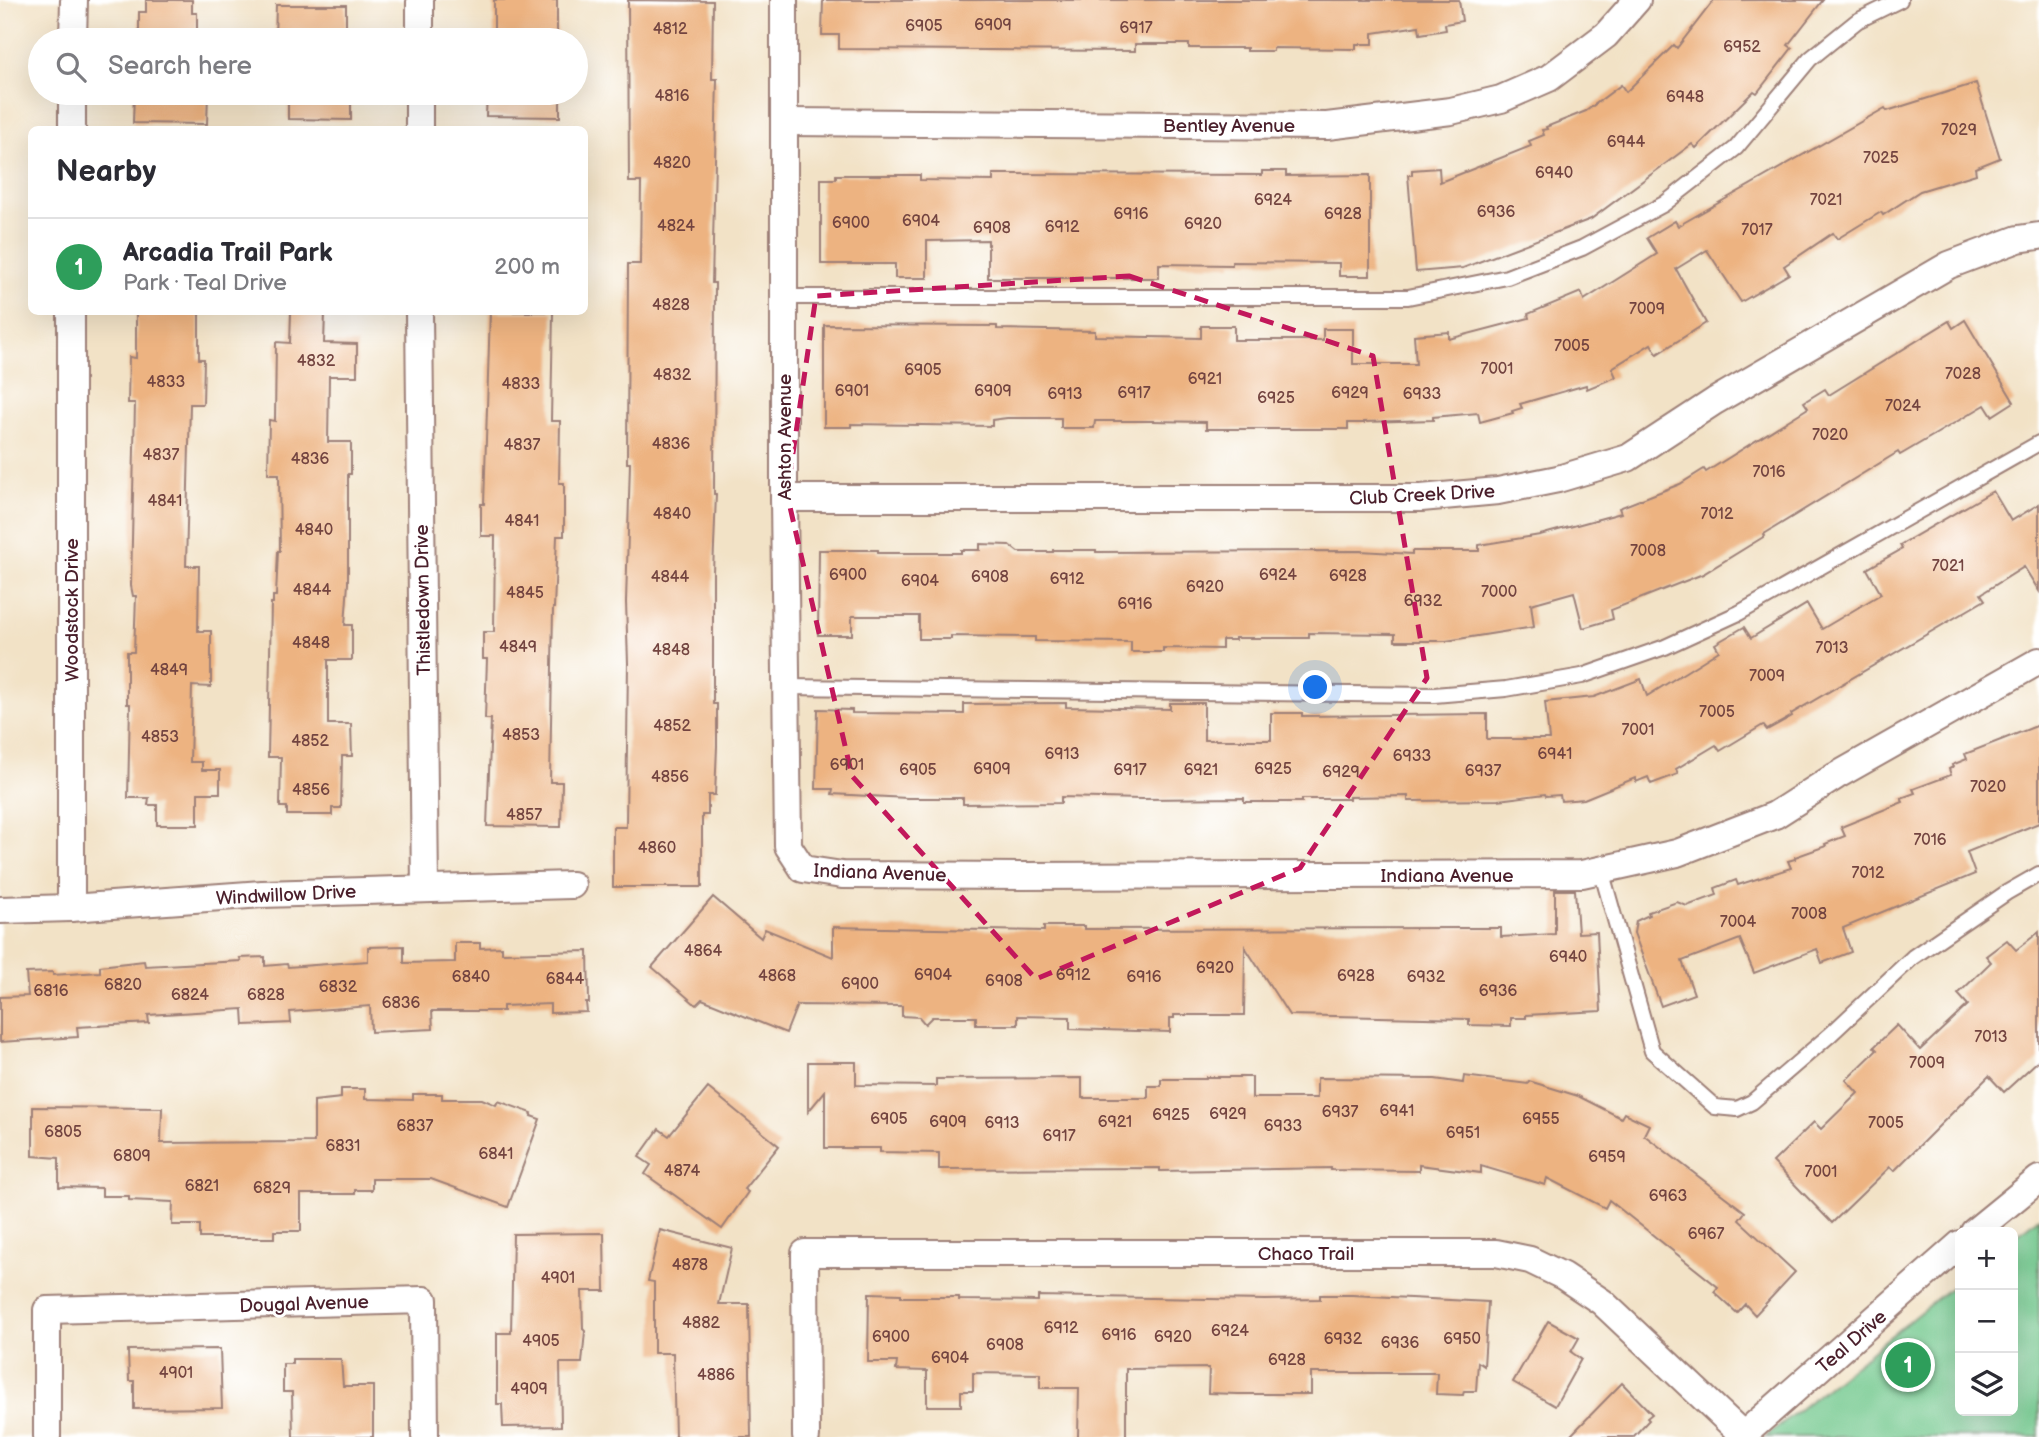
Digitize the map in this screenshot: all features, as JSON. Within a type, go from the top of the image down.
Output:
[{"type":"street","points":[[73,28],[74,0]]},
{"type":"street","points":[[420,0],[420,28]]},
{"type":"street","name":"Ashton Avenue","points":[[784,0],[784,498],[788,846],[803,869]]},
{"type":"street","name":"Bentley Avenue","points":[[784,122],[1327,126],[1451,111],[1501,99],[1549,78],[1606,36],[1637,0]]},
{"type":"street","points":[[72,105],[72,126]]},
{"type":"street","points":[[419,105],[419,126]]},
{"type":"street","name":"Club Creek Drive","points":[[784,498],[1421,498],[1498,491],[1558,479],[1628,458],[1715,401],[1948,265],[2018,239],[2039,236]]},
{"type":"street","name":"Woodstock Drive","points":[[71,315],[71,908]]},
{"type":"street","name":"Thistledown Drive","points":[[419,315],[425,889]]},
{"type":"street","name":"Indiana Avenue","points":[[803,869],[842,874],[1024,876],[1582,874],[1677,853],[1775,815],[1836,776],[2039,661]]},
{"type":"street","name":"Windwillow Drive","points":[[0,910],[71,908],[262,894],[572,885]]},
{"type":"street","points":[[1980,1227],[2039,1179]]},
{"type":"street","name":"Teal Drive","points":[[1742,1436],[1955,1248]]},
{"type":"street","name":"Chaco Trail","points":[[806,1437],[804,1254],[1496,1254],[1530,1260],[1563,1276],[1602,1302],[1742,1436]]},
{"type":"street","name":"Dougal Avenue","points":[[47,1437],[47,1310],[424,1300],[425,1437]]},
{"type":"lane","points":[[784,298],[1408,297],[1507,277],[1582,248],[1664,204],[1736,148],[1810,59],[1857,21],[1900,0]]},
{"type":"lane","points":[[786,687],[1434,695],[1506,689],[1582,676],[1665,648],[1739,612],[2039,443]]},
{"type":"lane","points":[[1601,870],[1652,1051],[1715,1107],[1737,1109],[1752,1102],[1831,1034],[1913,957],[2006,893],[2039,874]]},
{"type":"highlighted area","points":[[1129,276],[1373,356],[1427,678],[1300,868],[1036,979],[852,776],[787,494],[816,296]]},
{"type":"green space","points":[[2039,1217],[2039,1437],[1765,1437],[1955,1284],[1955,1416],[2018,1416],[2018,1234]]},
{"type":"building","points":[[146,0],[192,0],[192,13],[197,13],[197,28],[139,28],[139,12],[146,12]]},
{"type":"building","points":[[494,0],[557,0],[557,28],[494,28]]},
{"type":"building","points":[[628,0],[713,1],[712,79],[717,79],[712,283],[715,283],[716,494],[713,704],[717,704],[717,746],[715,795],[708,795],[708,815],[702,815],[702,887],[613,887],[613,827],[626,827],[626,602],[630,463],[627,463],[628,264],[640,264],[641,182],[629,182]]},
{"type":"building","points":[[823,0],[1459,0],[1462,21],[1445,24],[1446,30],[1420,34],[1419,26],[1373,33],[1373,44],[1356,44],[1356,49],[1273,48],[1273,51],[1247,51],[1247,48],[1189,48],[1189,44],[1135,44],[1135,51],[839,49],[839,35],[822,35]]},
{"type":"building","points":[[1714,0],[1823,0],[1788,45],[1792,48],[1757,93],[1754,91],[1696,148],[1692,144],[1591,219],[1463,268],[1416,272],[1408,175],[1412,175],[1412,170],[1439,168],[1440,182],[1531,146],[1529,141],[1544,135],[1542,130],[1547,129],[1546,127],[1586,111],[1621,85],[1626,92],[1674,45],[1677,48]]},
{"type":"building","points":[[276,5],[346,5],[346,28],[275,28]]},
{"type":"building","points":[[1976,83],[2000,158],[1975,168],[1976,174],[1920,191],[1883,215],[1881,212],[1837,239],[1833,233],[1784,266],[1789,274],[1741,302],[1707,250],[1676,269],[1706,323],[1657,354],[1651,344],[1612,368],[1616,377],[1587,389],[1586,385],[1520,404],[1522,408],[1512,411],[1513,413],[1480,422],[1478,413],[1433,417],[1433,420],[1348,423],[1348,429],[1206,429],[1206,422],[1153,421],[1095,421],[1094,428],[1061,428],[1061,418],[1007,418],[992,420],[992,426],[851,424],[851,427],[824,427],[824,325],[997,326],[997,329],[1095,331],[1095,336],[1201,338],[1201,326],[1234,326],[1234,340],[1323,340],[1323,329],[1353,329],[1353,364],[1416,364],[1414,335],[1449,332],[1449,339],[1529,318],[1528,314],[1581,292],[1584,300],[1657,254],[1647,238],[1675,221],[1678,226],[1885,108],[1887,111]]},
{"type":"building","points":[[134,105],[208,105],[207,124],[133,123]]},
{"type":"building","points":[[288,105],[351,105],[351,120],[288,119]]},
{"type":"building","points":[[486,105],[560,105],[560,117],[486,116]]},
{"type":"building","points":[[1262,171],[1286,171],[1286,176],[1370,175],[1370,276],[1339,276],[1339,263],[1232,262],[1232,265],[1159,264],[1159,278],[988,278],[988,240],[927,241],[927,278],[895,278],[895,264],[821,264],[821,179],[836,179],[836,175],[920,175],[920,180],[993,181],[993,174],[1262,175]]},
{"type":"building","points":[[136,315],[199,315],[199,359],[204,359],[203,404],[190,404],[186,566],[199,566],[198,631],[211,631],[211,687],[192,686],[190,762],[202,762],[202,770],[220,770],[220,793],[198,793],[198,825],[157,825],[157,805],[148,805],[149,798],[128,798],[130,704],[127,704],[127,652],[134,652],[136,596],[133,596],[131,586],[135,403],[128,403],[129,357],[136,358]]},
{"type":"building","points":[[291,315],[325,315],[324,343],[357,344],[357,376],[329,376],[328,442],[351,442],[345,625],[352,625],[352,660],[328,660],[328,724],[351,724],[352,756],[342,756],[341,808],[332,808],[332,815],[287,815],[287,807],[280,807],[281,757],[268,757],[271,603],[273,596],[276,596],[280,551],[279,474],[268,474],[269,420],[275,421],[276,342],[290,343]]},
{"type":"building","points":[[490,315],[553,315],[551,421],[560,421],[559,483],[564,483],[564,536],[557,536],[550,782],[562,782],[561,827],[487,826],[491,719],[485,719],[487,659],[483,659],[483,632],[494,632],[495,536],[481,536],[481,504],[484,504]]},
{"type":"building","points":[[1965,320],[2014,402],[1992,416],[1985,405],[1900,455],[1898,452],[1703,574],[1611,610],[1613,619],[1583,628],[1574,592],[1531,604],[1534,627],[1446,641],[1395,641],[1395,634],[1309,633],[1309,638],[1222,640],[1222,649],[1163,648],[1163,652],[1131,652],[1131,642],[1035,641],[1035,637],[951,636],[951,639],[919,639],[919,616],[852,616],[852,635],[818,635],[819,550],[961,553],[961,550],[980,550],[980,544],[1009,545],[1018,552],[1360,551],[1412,554],[1412,551],[1479,551],[1479,545],[1540,535],[1621,513],[1619,508],[1680,484],[1704,469],[1706,472],[1808,408],[1804,402],[1825,389],[1829,395],[1949,321],[1953,328]]},
{"type":"building","points":[[1993,491],[2011,521],[2039,504],[2039,591],[2024,567],[1981,594],[1985,600],[1791,714],[1792,716],[1767,730],[1763,725],[1720,751],[1716,745],[1676,769],[1678,774],[1651,784],[1648,777],[1636,782],[1635,778],[1584,799],[1561,801],[1560,795],[1545,794],[1498,800],[1408,801],[1408,796],[1302,799],[1302,802],[1244,802],[1244,798],[1061,797],[1061,803],[963,804],[963,798],[832,794],[833,789],[816,789],[818,709],[852,710],[852,713],[964,714],[964,704],[1066,703],[1066,707],[1170,709],[1170,703],[1204,703],[1204,740],[1271,740],[1271,713],[1302,713],[1302,716],[1487,714],[1487,739],[1549,739],[1545,702],[1594,697],[1641,679],[1647,696],[1719,651],[1715,644],[1744,627],[1751,638],[1807,604],[1822,629],[1881,594],[1867,569],[1902,549],[1900,545]]},
{"type":"building","points":[[2039,725],[2039,823],[1967,852],[1975,874],[1843,928],[1851,952],[1822,963],[1817,949],[1754,973],[1740,939],[1682,961],[1694,994],[1661,1006],[1634,933],[1636,921],[1649,915],[1648,912],[1677,902],[1687,906],[1717,895],[1715,888],[1736,880],[1738,885],[1791,868],[1788,861],[1845,836],[1841,827],[1903,802],[1901,798],[1915,793],[1913,789],[1951,775],[1949,769],[1967,759],[1965,754]]},
{"type":"building","points":[[1555,890],[1575,890],[1578,933],[1597,932],[1601,1011],[1526,1015],[1526,1018],[1511,1018],[1511,1026],[1469,1025],[1469,1019],[1289,1015],[1245,947],[1244,1015],[1174,1015],[1174,1018],[1170,1018],[1170,1032],[1070,1029],[1070,1017],[1018,1016],[1018,1025],[976,1025],[976,1017],[932,1017],[925,1024],[919,1017],[902,1016],[902,1006],[797,1005],[786,1033],[702,999],[696,1005],[652,967],[713,897],[761,938],[765,929],[833,957],[833,927],[1044,931],[1044,926],[1084,926],[1084,929],[1501,928],[1501,937],[1555,934]]},
{"type":"building","points":[[2039,932],[2039,1060],[2004,1092],[1989,1076],[1894,1171],[1890,1167],[1832,1223],[1773,1162],[1814,1122],[1821,1129],[1858,1093],[1846,1080],[1877,1050],[1874,1047],[1897,1025],[1920,1050],[1968,1005],[1958,994],[1991,962],[1986,956],[2007,940],[2016,950]]},
{"type":"building","points":[[455,943],[480,943],[480,948],[502,947],[502,953],[588,951],[587,1012],[550,1013],[550,1004],[503,1006],[503,1011],[432,1011],[433,1029],[371,1032],[370,1006],[290,1012],[291,1023],[244,1025],[243,1009],[148,1015],[149,1023],[77,1027],[78,1037],[0,1042],[0,997],[28,996],[26,973],[53,972],[53,975],[100,972],[100,966],[144,961],[145,966],[241,961],[240,958],[265,957],[265,966],[287,964],[288,967],[368,961],[368,947],[404,946],[404,963],[455,962]]},
{"type":"building","points":[[808,1062],[856,1062],[856,1085],[936,1086],[936,1079],[1082,1078],[1082,1098],[1148,1098],[1148,1086],[1161,1086],[1161,1079],[1206,1077],[1252,1077],[1252,1098],[1317,1098],[1317,1078],[1435,1079],[1463,1083],[1464,1076],[1528,1084],[1529,1081],[1578,1096],[1621,1118],[1624,1113],[1649,1125],[1644,1135],[1745,1212],[1739,1220],[1795,1272],[1755,1315],[1745,1304],[1737,1313],[1714,1292],[1718,1287],[1609,1200],[1605,1208],[1547,1178],[1545,1185],[1481,1166],[1481,1173],[1419,1165],[1419,1171],[1331,1168],[1160,1171],[1160,1168],[939,1169],[939,1153],[880,1152],[880,1148],[825,1148],[825,1091],[808,1112]]},
{"type":"building","points":[[708,1088],[779,1146],[744,1189],[748,1192],[722,1229],[645,1174],[651,1165],[639,1157],[659,1129],[669,1136]]},
{"type":"building","points":[[341,1089],[365,1089],[365,1099],[413,1100],[413,1094],[442,1094],[442,1099],[482,1099],[496,1105],[498,1101],[532,1113],[531,1116],[540,1119],[508,1207],[431,1179],[372,1179],[372,1190],[355,1190],[355,1194],[301,1194],[301,1231],[274,1231],[274,1238],[200,1238],[200,1225],[172,1225],[173,1202],[129,1200],[129,1196],[102,1196],[102,1188],[59,1187],[59,1158],[33,1156],[33,1107],[162,1108],[161,1143],[314,1142],[314,1101],[341,1098]]},
{"type":"building","points":[[660,1230],[732,1248],[719,1304],[749,1304],[751,1437],[675,1437],[673,1353],[654,1353],[654,1282],[648,1281]]},
{"type":"building","points":[[604,1233],[605,1291],[582,1291],[585,1331],[582,1363],[560,1363],[561,1426],[503,1427],[502,1404],[497,1404],[497,1333],[511,1333],[513,1234]]},
{"type":"building","points":[[869,1293],[901,1294],[901,1297],[959,1297],[959,1300],[1038,1301],[1038,1296],[1265,1300],[1320,1299],[1320,1295],[1352,1295],[1488,1302],[1484,1366],[1478,1362],[1476,1391],[1464,1391],[1463,1395],[1436,1394],[1437,1373],[1311,1373],[1311,1394],[1237,1394],[1208,1393],[1209,1368],[1126,1369],[1126,1437],[1078,1437],[1079,1388],[1040,1388],[1040,1374],[973,1373],[973,1391],[961,1391],[961,1406],[927,1406],[927,1371],[896,1370],[897,1362],[868,1362]]},
{"type":"building","points":[[1548,1321],[1579,1338],[1571,1352],[1581,1359],[1555,1406],[1513,1382]]},
{"type":"building","points":[[220,1349],[222,1408],[134,1409],[134,1381],[129,1381],[128,1350]]},
{"type":"building","points":[[292,1359],[341,1359],[343,1386],[373,1386],[373,1437],[293,1437],[292,1392],[283,1392],[283,1364],[292,1364]]},
{"type":"building","points":[[1622,1383],[1652,1414],[1633,1437],[1569,1437]]},
{"type":"place","name":"Arcadia Trail Park","points":[[1908,1365]]}]
